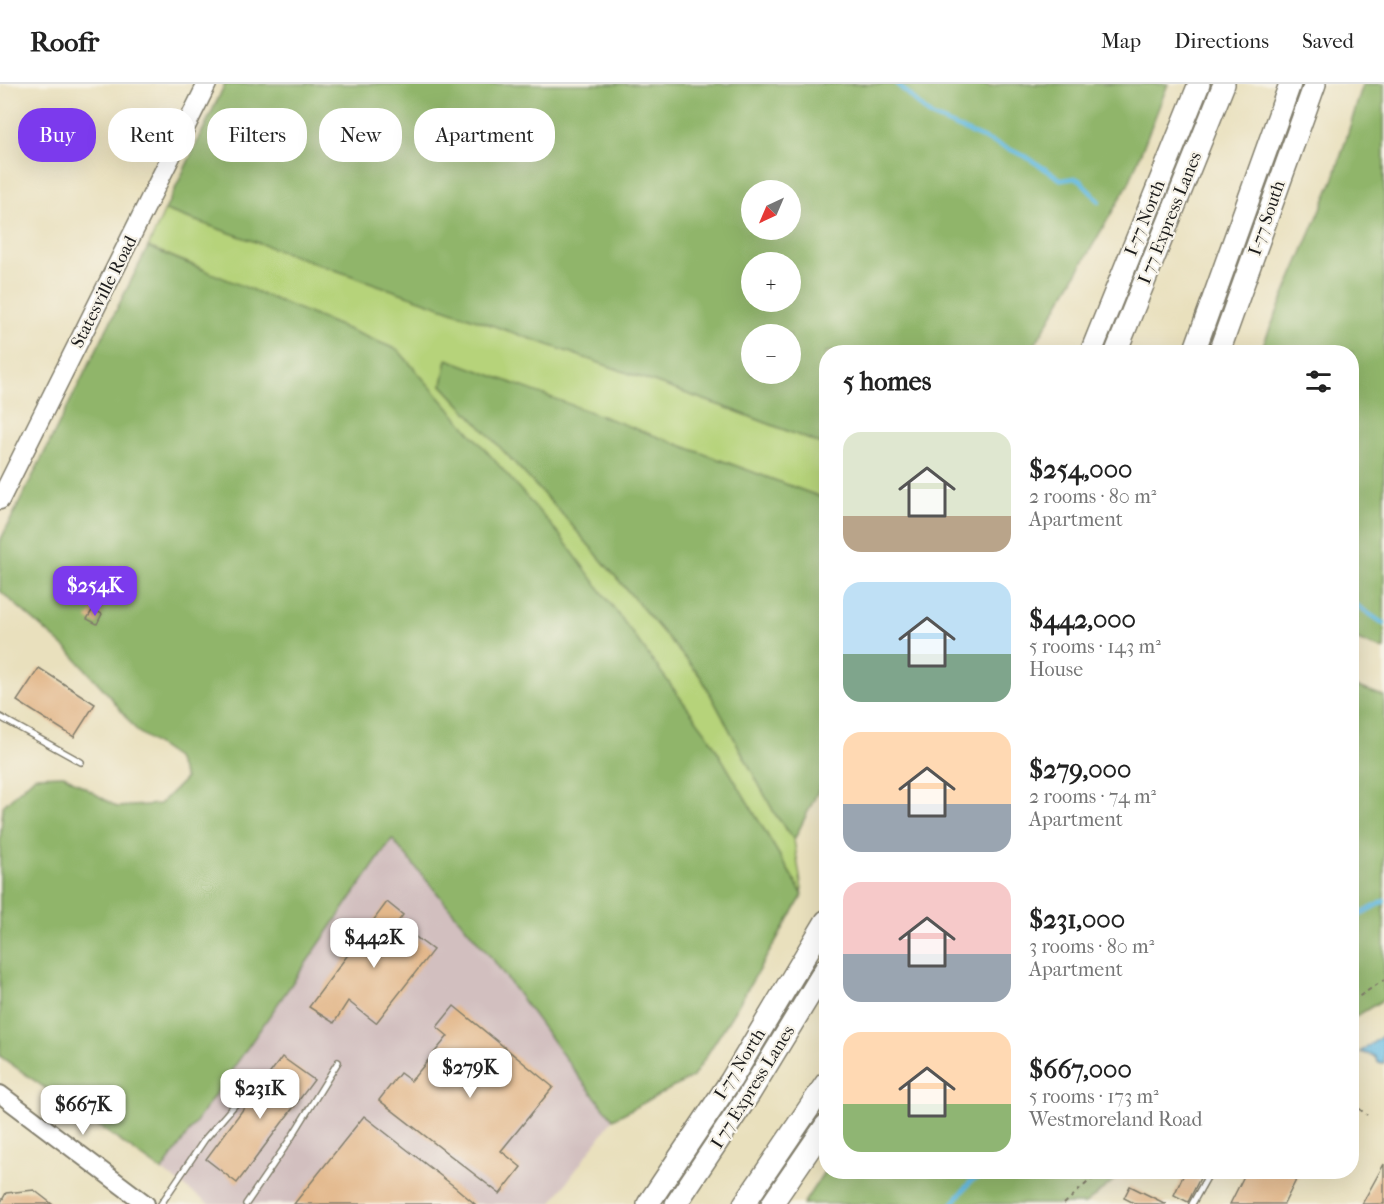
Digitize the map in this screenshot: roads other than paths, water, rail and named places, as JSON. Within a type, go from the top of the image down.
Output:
[{"type":"highway","name":"I-77 North","points":[[1094,345],[1199,84]]},
{"type":"highway","points":[[1202,140],[1215,84]]},
{"type":"highway","name":"I 77 Express Lanes","points":[[1119,345],[1224,84]]},
{"type":"highway","points":[[1197,345],[1290,84]]},
{"type":"highway","name":"I-77 South","points":[[1222,345],[1315,84]]},
{"type":"highway","name":"I-77 North","points":[[648,1204],[730,1080],[819,933]]},
{"type":"highway","name":"I 77 Express Lanes","points":[[676,1204],[750,1093],[819,980]]},
{"type":"highway","points":[[744,1204],[819,1093]]},
{"type":"highway","points":[[772,1204],[819,1135]]},
{"type":"main road","name":"Statesville Road","points":[[0,500],[207,84]]},
{"type":"street","points":[[0,1094],[146,1204]]},
{"type":"lane","points":[[0,717],[81,762]]},
{"type":"lane","points":[[246,1204],[291,1138],[338,1062]]},
{"type":"lane","points":[[161,1204],[205,1139],[239,1100]]},
{"type":"lane","points":[[1192,1204],[1206,1179]]},
{"type":"water","points":[[1384,1035],[1384,1063],[1378,1062],[1374,1056],[1360,1052]]},
{"type":"waterway","points":[[897,84],[931,116],[1025,156],[1062,180],[1075,178],[1082,181],[1099,202]]},
{"type":"waterway","points":[[1359,607],[1384,624]]},
{"type":"waterway","points":[[1359,915],[1384,901]]},
{"type":"waterway","points":[[952,1204],[971,1181],[975,1179]]}]
